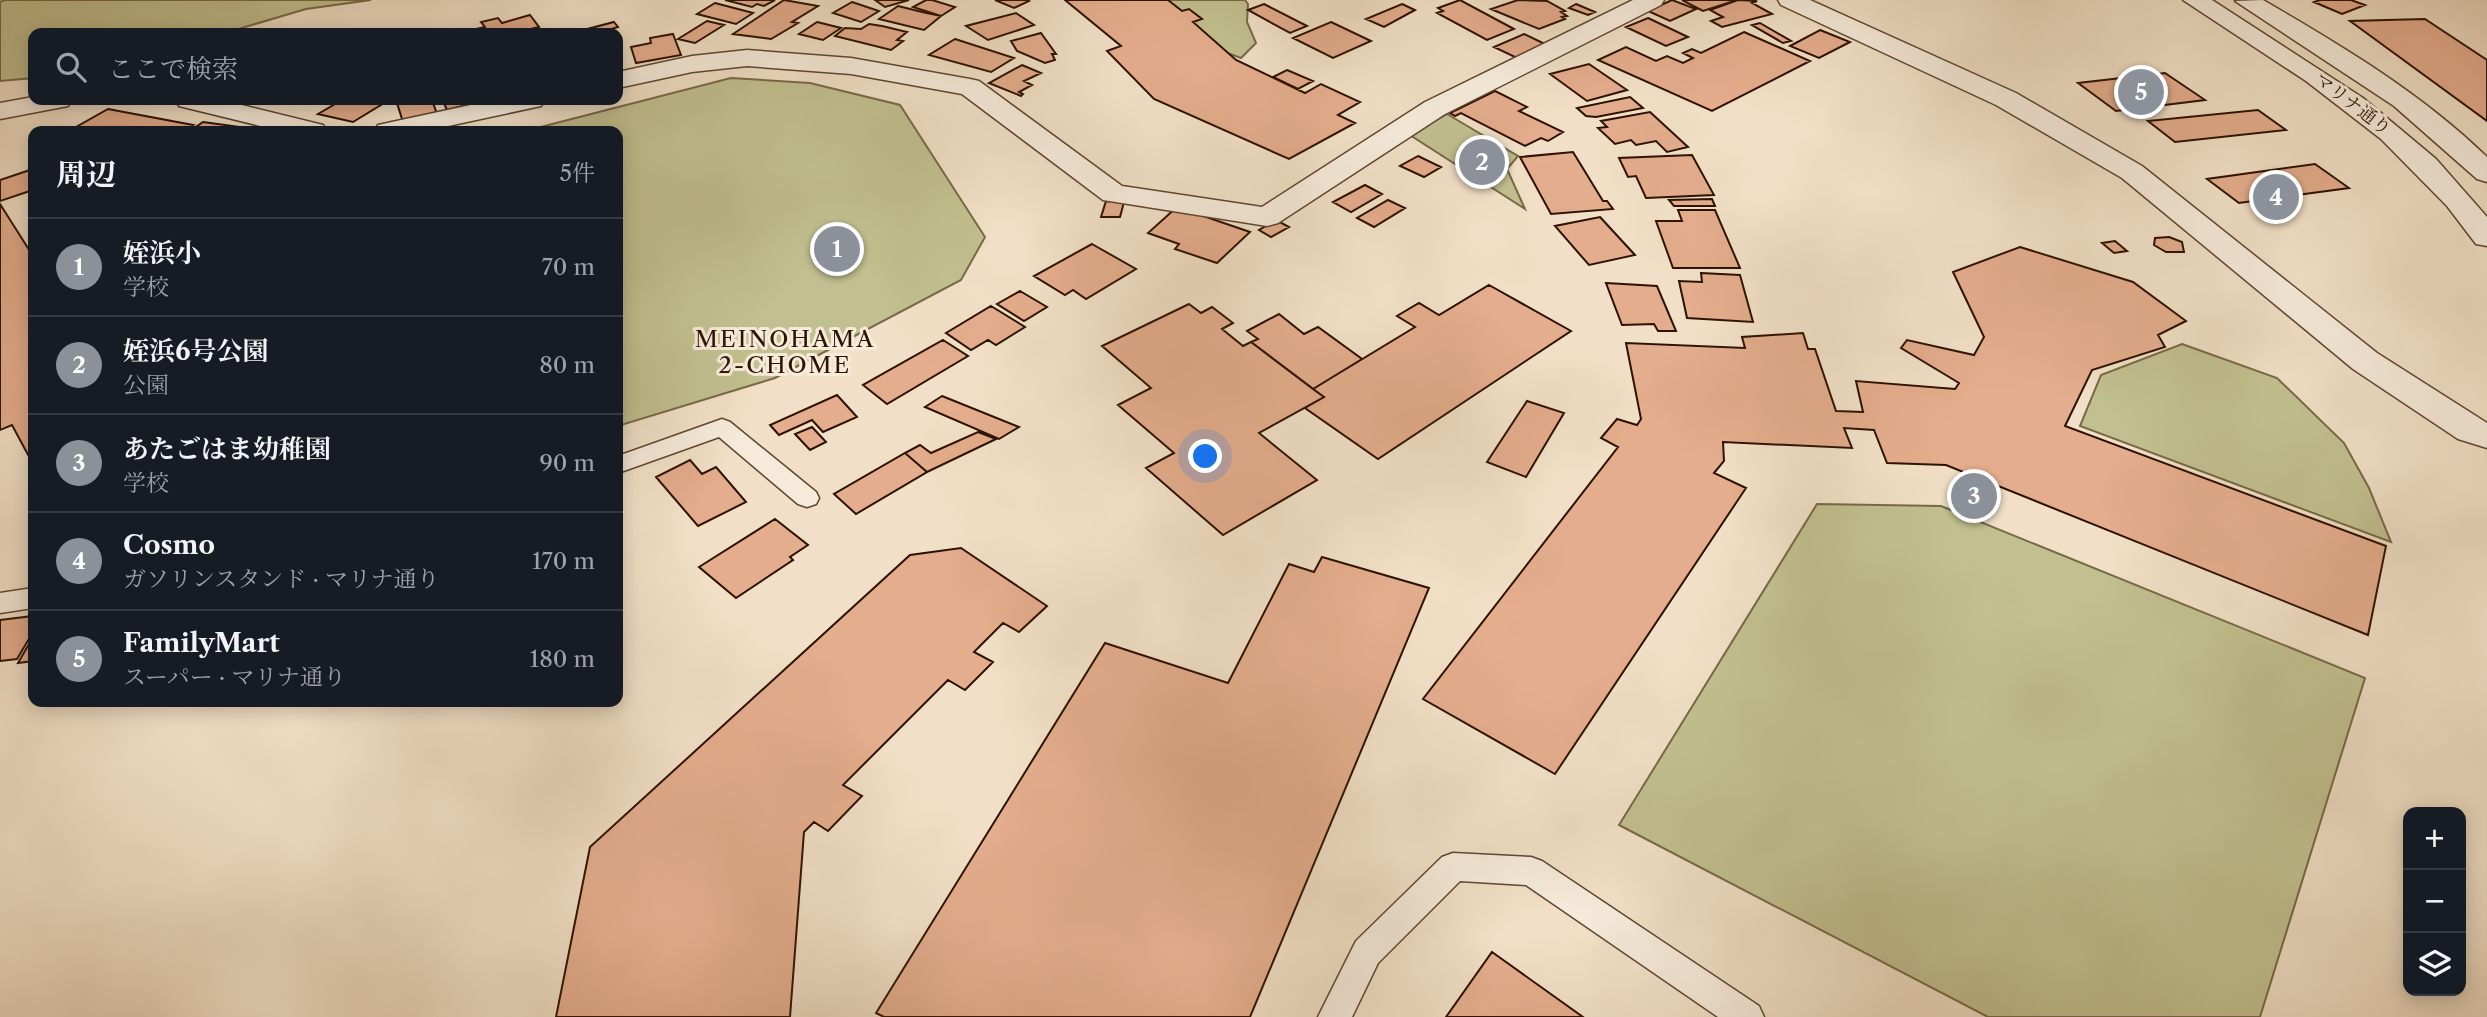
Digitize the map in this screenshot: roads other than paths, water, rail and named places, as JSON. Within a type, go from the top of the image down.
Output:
[{"type":"street","points":[[623,79],[692,64],[747,58],[851,66],[970,87],[1113,194],[1267,217],[1435,108],[1652,0]]},
{"type":"street","points":[[1790,0],[2006,99],[2132,172],[2365,361],[2471,430],[2487,436]]},
{"type":"street","name":"マリナ通り","points":[[2195,0],[2290,57],[2395,135],[2470,212],[2487,237]]},
{"type":"street","name":"マリナ通り","points":[[2245,0],[2337,53],[2452,136],[2487,173]]},
{"type":"street","points":[[0,111],[32,105]]},
{"type":"street","points":[[209,105],[293,126]]},
{"type":"street","points":[[411,126],[508,105]]},
{"type":"lane","points":[[623,463],[722,427],[807,498]]},
{"type":"lane","points":[[0,603],[28,599]]},
{"type":"lane","points":[[1335,1017],[1367,952],[1454,867],[1531,871],[1747,1017]]},
{"type":"place","name":"FamilyMart","points":[[2141,92]]},
{"type":"place","name":"姪浜6号公園","points":[[1482,162]]},
{"type":"place","name":"Cosmo","points":[[2276,197]]},
{"type":"place","name":"姪浜小","points":[[837,249]]},
{"type":"place","name":"あたごはま幼稚園","points":[[1974,496]]},
{"type":"district","name":"MEINOHAMA 2-CHOME","points":[[785,352]]}]
